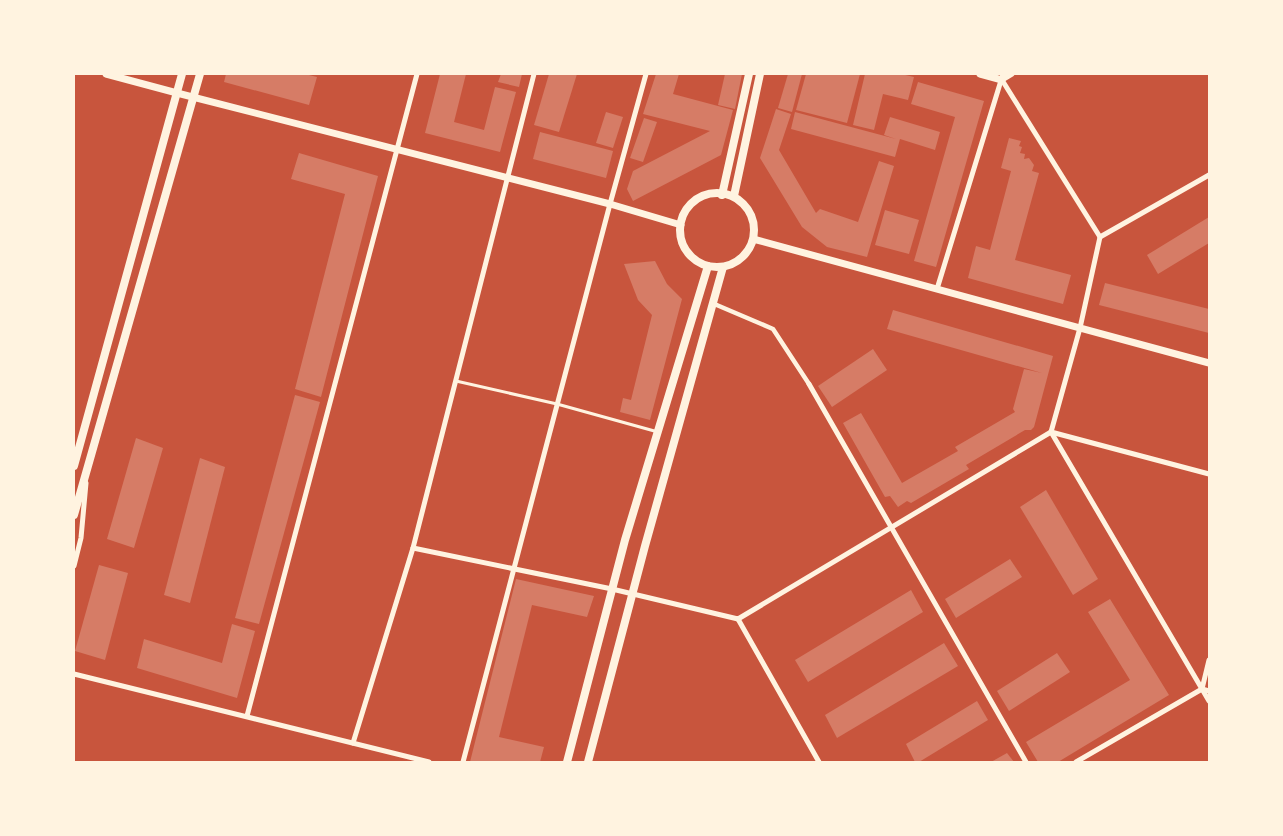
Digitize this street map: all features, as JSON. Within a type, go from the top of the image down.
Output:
[{"type":"main road","points":[[74,466],[182,74]]},
{"type":"main road","points":[[74,514],[200,74]]},
{"type":"main road","points":[[722,195],[749,74]]},
{"type":"main road","points":[[734,196],[760,74]]},
{"type":"main road","points":[[712,193],[734,196],[749,211],[754,224],[753,239],[747,252],[736,262],[722,267],[708,266],[695,260],[685,249],[680,236],[681,225],[687,208],[698,198],[712,193]]},
{"type":"main road","points":[[567,762],[625,540],[708,266]]},
{"type":"main road","points":[[588,762],[722,267]]},
{"type":"street","points":[[106,74],[177,94],[610,204],[681,225]]},
{"type":"street","points":[[246,716],[417,74]]},
{"type":"street","points":[[353,743],[413,548],[534,74]]},
{"type":"street","points":[[463,762],[646,74]]},
{"type":"street","points":[[980,74],[1002,77],[1012,74]]},
{"type":"street","points":[[413,548],[612,589],[738,619],[1051,432],[1080,328],[1100,237],[1002,77]]},
{"type":"street","points":[[937,289],[1002,77]]},
{"type":"street","points":[[1100,237],[1209,175]]},
{"type":"street","points":[[753,239],[1209,364]]},
{"type":"street","points":[[712,303],[773,329],[809,384],[1026,762]]},
{"type":"street","points":[[1051,432],[1209,474]]},
{"type":"street","points":[[1051,432],[1209,701]]},
{"type":"street","points":[[74,566],[81,538],[87,468]]},
{"type":"street","points":[[738,619],[819,762]]},
{"type":"street","points":[[1202,689],[1209,660]]},
{"type":"street","points":[[74,674],[429,762]]},
{"type":"street","points":[[1076,762],[1202,689],[1209,691]]},
{"type":"lane","points":[[455,381],[557,404],[658,432]]},
{"type":"building","points":[[226,74],[305,74],[317,77],[309,105],[224,82]]},
{"type":"building","points":[[440,74],[466,74],[454,122],[484,130],[495,87],[516,92],[500,152],[425,133]]},
{"type":"building","points":[[501,74],[522,74],[519,87],[498,82]]},
{"type":"building","points":[[549,74],[577,74],[559,132],[534,125]]},
{"type":"building","points":[[656,74],[679,74],[673,94],[733,110],[721,155],[633,201],[627,189],[633,171],[710,131],[643,114]]},
{"type":"building","points":[[725,74],[742,74],[735,109],[718,105]]},
{"type":"building","points":[[788,74],[802,74],[792,112],[778,108]]},
{"type":"building","points":[[806,74],[860,74],[847,123],[796,110]]},
{"type":"building","points":[[865,74],[901,74],[914,77],[908,100],[883,94],[874,130],[853,125]]},
{"type":"building","points":[[918,82],[984,101],[936,267],[914,261],[955,117],[911,104]]},
{"type":"building","points":[[776,109],[791,114],[779,150],[816,213],[820,209],[858,222],[879,161],[894,166],[867,257],[827,247],[802,227],[760,158]]},
{"type":"building","points":[[606,112],[623,117],[613,148],[596,143]]},
{"type":"building","points":[[795,112],[896,139],[884,135],[890,117],[940,132],[935,150],[900,139],[895,157],[791,129]]},
{"type":"building","points":[[644,118],[657,122],[643,162],[630,158]]},
{"type":"building","points":[[540,132],[613,151],[606,178],[533,159]]},
{"type":"building","points":[[1009,138],[1021,141],[1019,146],[1022,147],[1020,153],[1025,154],[1024,159],[1029,158],[1034,165],[1032,171],[1039,173],[1015,260],[1071,275],[1063,304],[968,278],[976,246],[990,250],[1011,171],[1001,168]]},
{"type":"building","points":[[299,153],[378,176],[321,397],[295,389],[345,194],[291,179]]},
{"type":"building","points":[[885,210],[919,220],[909,254],[875,245]]},
{"type":"building","points":[[1209,217],[1209,243],[1158,274],[1147,255]]},
{"type":"building","points":[[655,261],[667,284],[682,299],[650,420],[620,412],[623,398],[631,400],[652,315],[638,300],[624,264]]},
{"type":"building","points":[[1105,283],[1209,309],[1209,333],[1099,305]]},
{"type":"building","points":[[893,310],[1053,356],[1034,427],[1031,430],[1025,430],[966,465],[969,469],[911,503],[907,501],[898,507],[890,496],[885,497],[843,423],[861,413],[902,483],[958,451],[955,447],[1015,412],[1013,409],[1024,369],[1042,373],[887,329]]},
{"type":"building","points":[[873,349],[887,370],[832,407],[818,386]]},
{"type":"building","points":[[295,395],[320,402],[259,624],[235,618]]},
{"type":"building","points":[[136,438],[163,448],[134,548],[107,539]]},
{"type":"building","points":[[200,458],[225,467],[190,603],[164,595]]},
{"type":"building","points":[[1046,490],[1098,579],[1073,595],[1020,507]]},
{"type":"building","points":[[1010,559],[1022,577],[956,618],[945,599]]},
{"type":"building","points":[[99,565],[128,573],[105,660],[75,651]]},
{"type":"building","points":[[516,579],[594,596],[587,617],[532,605],[499,737],[544,747],[540,762],[470,762]]},
{"type":"building","points":[[911,590],[923,612],[808,682],[795,660]]},
{"type":"building","points":[[1110,599],[1169,695],[1058,762],[1038,762],[1026,742],[1130,680],[1088,612]]},
{"type":"building","points":[[232,624],[255,631],[237,698],[137,668],[144,639],[222,663]]},
{"type":"building","points":[[944,643],[958,666],[837,738],[825,715]]},
{"type":"building","points":[[1057,653],[1070,672],[1009,711],[997,691]]},
{"type":"building","points":[[977,701],[988,720],[919,762],[915,762],[906,744]]},
{"type":"building","points":[[1007,753],[1014,762],[991,762]]}]
